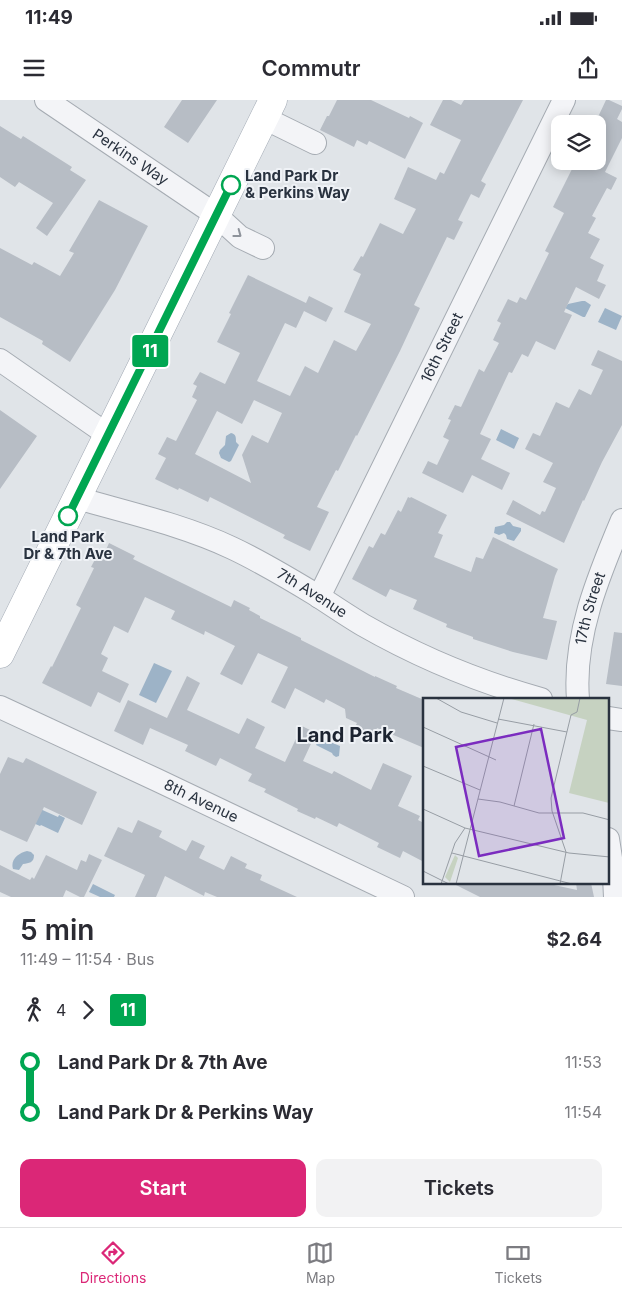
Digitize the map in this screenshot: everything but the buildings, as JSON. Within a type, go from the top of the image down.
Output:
[{"type":"main road","points":[[0,654],[269,109]]},
{"type":"street","name":"Perkins Way","points":[[46,100],[216,215],[240,237],[263,248]]},
{"type":"street","name":"16th Street","points":[[319,596],[564,100]]},
{"type":"street","points":[[269,109],[315,143]]},
{"type":"street","points":[[0,360],[108,435]]},
{"type":"street","name":"7th Avenue","points":[[77,498],[163,522],[207,537],[261,562],[398,644],[439,664],[536,698]]},
{"type":"street","name":"17th Street","points":[[578,698],[577,687],[584,626],[592,594],[622,520]]},
{"type":"street","name":"8th Avenue","points":[[0,707],[403,897]]},
{"type":"street","points":[[610,852],[615,897]]},
{"type":"water","points":[[582,301],[591,305],[585,317],[565,308],[568,304]]},
{"type":"water","points":[[605,308],[622,316],[616,330],[598,322]]},
{"type":"water","points":[[501,429],[519,438],[514,449],[496,440]]},
{"type":"water","points":[[231,433],[235,435],[236,442],[239,445],[229,462],[221,458],[219,453],[225,445],[226,436]]},
{"type":"water","points":[[507,522],[521,528],[514,541],[507,539],[504,533],[499,535],[494,533],[495,527],[504,525]]},
{"type":"water","points":[[154,663],[172,671],[156,703],[139,695]]},
{"type":"water","points":[[320,738],[340,746],[339,756],[336,757],[316,745]]},
{"type":"water","points":[[38,808],[65,818],[58,833],[26,820]]},
{"type":"water","points":[[27,851],[34,855],[32,861],[23,864],[19,870],[13,869],[14,859]]},
{"type":"water","points":[[93,884],[115,895],[114,897],[100,897],[89,892]]},
{"type":"bus line","name":"11","points":[[68,516],[231,185]]},
{"type":"place","name":"Land Park Dr & Perkins Way","points":[[231,185]]},
{"type":"place","name":"Land Park Dr & 7th Ave","points":[[68,516]]},
{"type":"district","name":"Land Park","points":[[345,735]]}]
